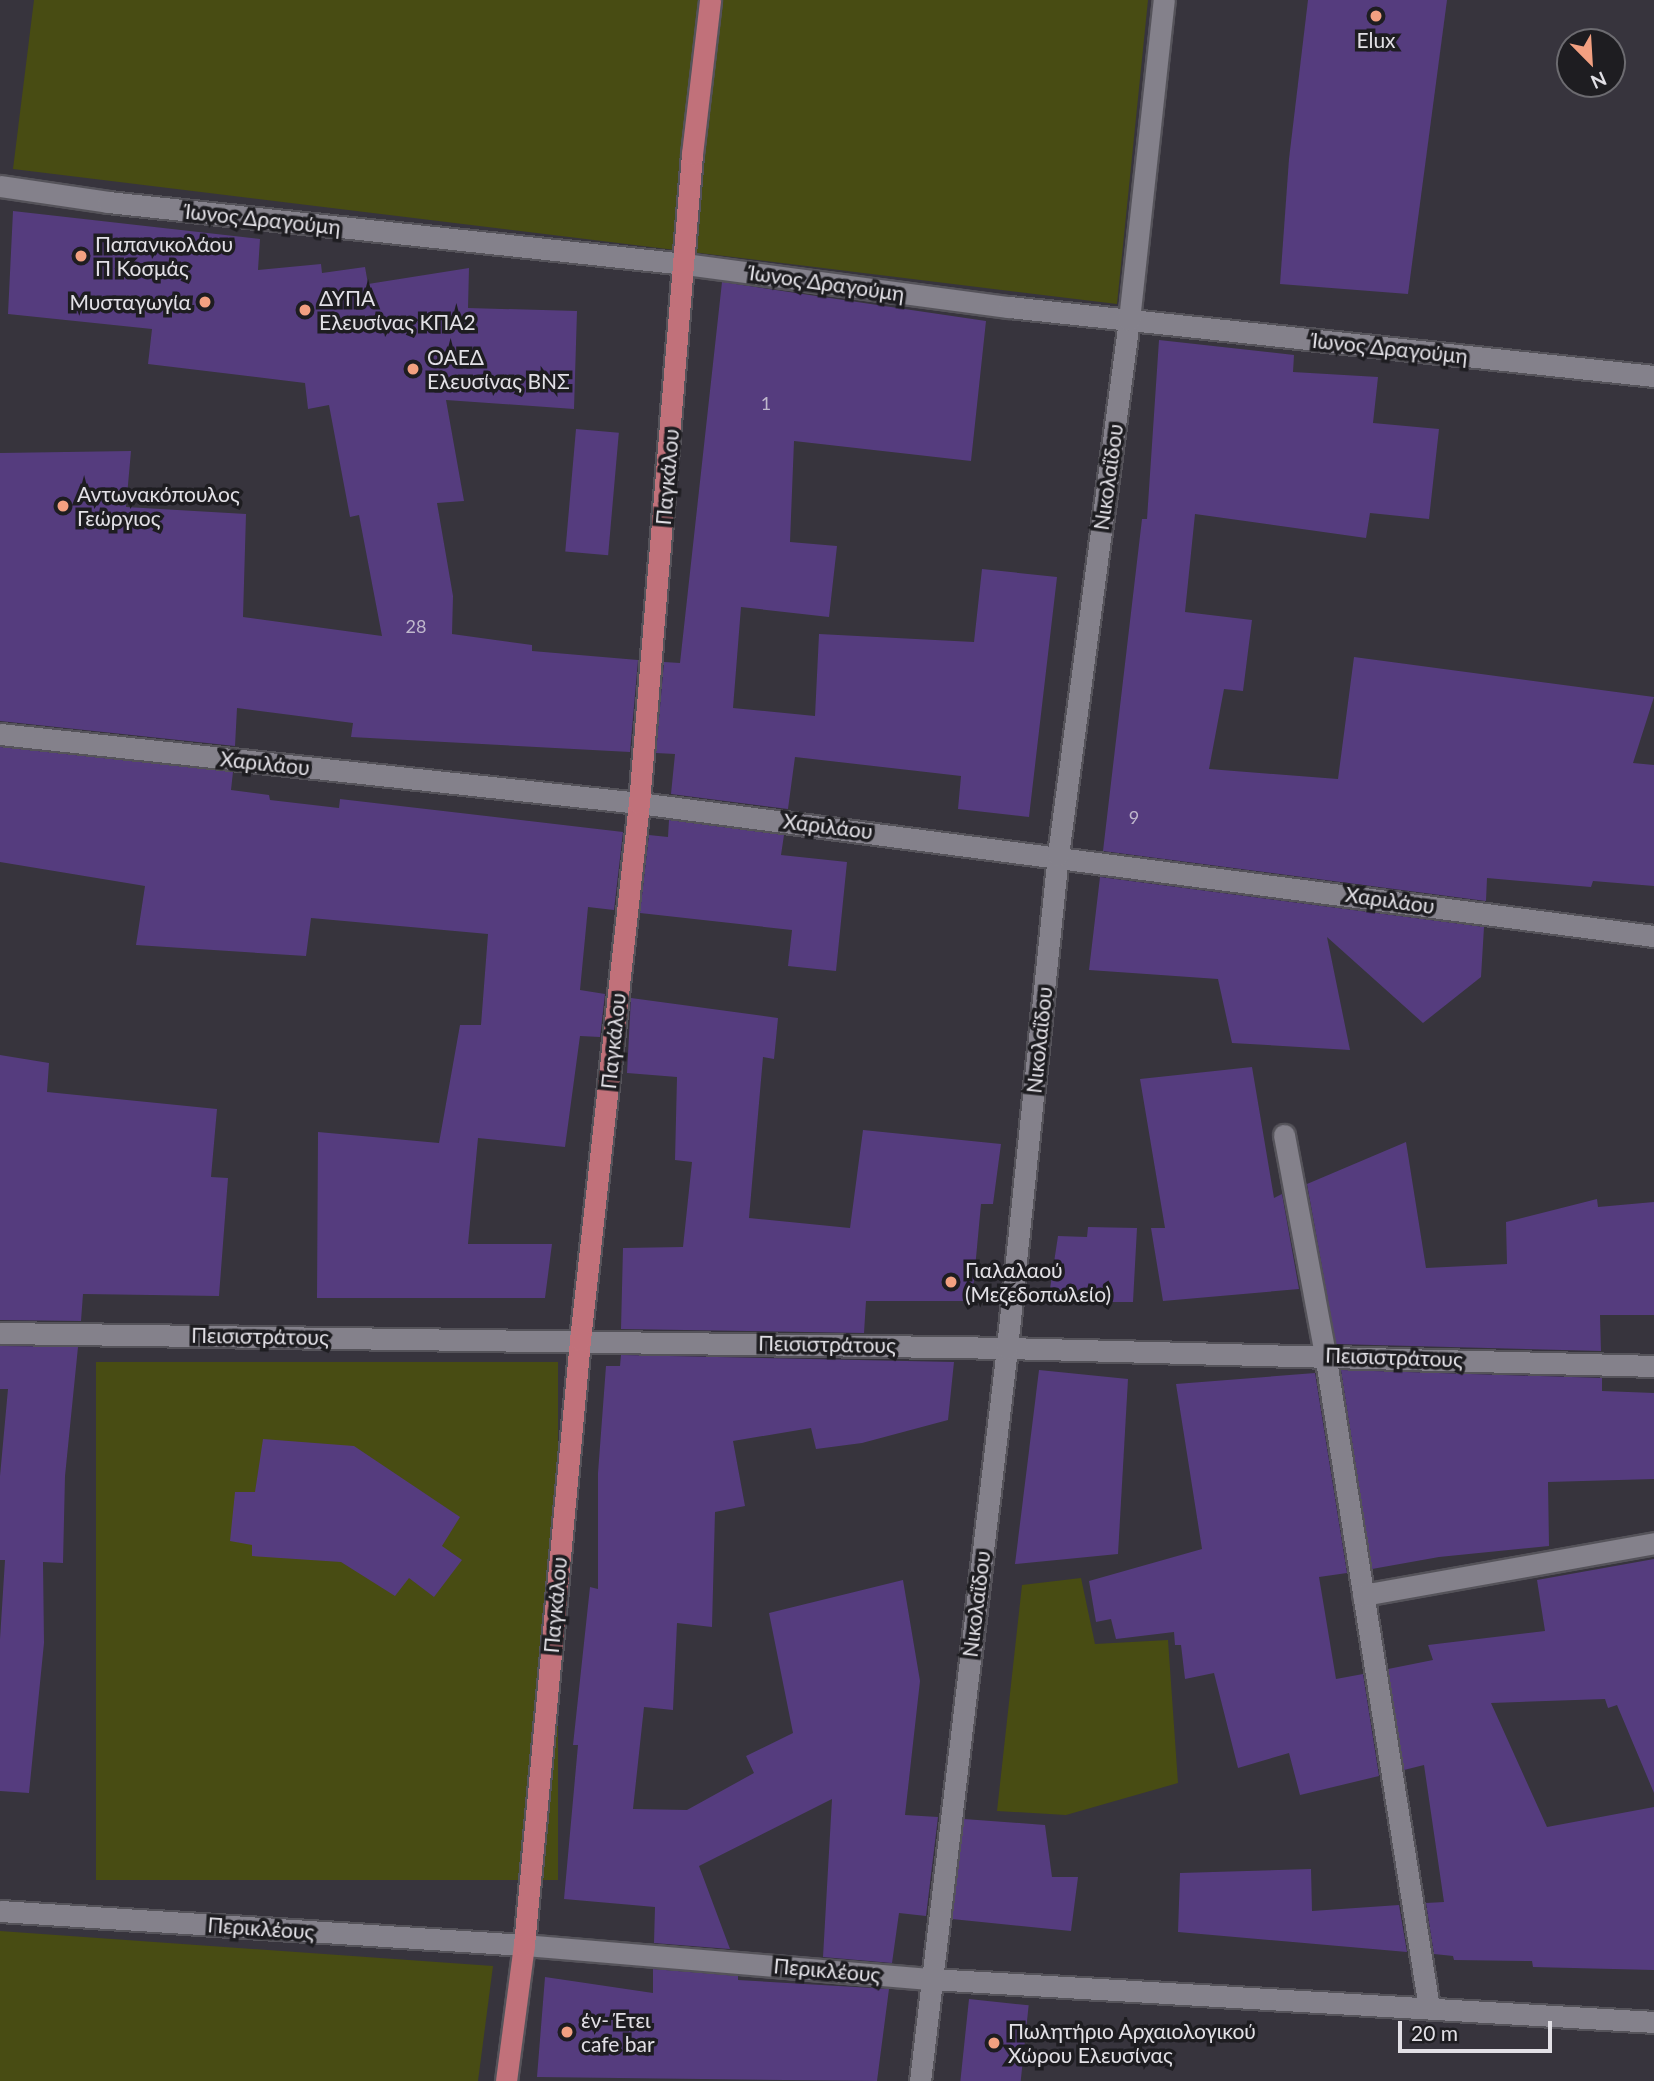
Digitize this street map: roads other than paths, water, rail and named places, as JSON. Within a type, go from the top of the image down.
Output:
[{"type":"main road","name":"Παγκάλου","points":[[506,2081],[524,1945],[580,1340],[639,803],[710,0]]},
{"type":"street","name":"Νικολαΐδου","points":[[920,2081],[1007,1348],[1058,855],[1129,320],[1164,0]]},
{"type":"street","name":"Ίωνος Δραγούμη","points":[[0,186],[108,202],[685,264],[1129,320],[1654,376]]},
{"type":"street","name":"Χαριλάου","points":[[0,734],[639,803],[1058,855],[1654,936]]},
{"type":"street","points":[[1284,1135],[1325,1354],[1429,2008]]},
{"type":"street","name":"Πεισιστράτους","points":[[0,1333],[580,1340],[1325,1354],[1654,1366]]},
{"type":"street","points":[[1363,1595],[1654,1543]]},
{"type":"street","name":"Περικλέους","points":[[0,1911],[524,1945],[931,1979],[1654,2022]]},
{"type":"place","name":"Elux","points":[[1376,16]]},
{"type":"place","name":"Παπανικολάου Π Κοσμάς","points":[[81,256]]},
{"type":"place","name":"Μυσταγωγία","points":[[205,302]]},
{"type":"place","name":"ΔΥΠΑ Ελευσίνας ΚΠΑ2","points":[[305,310]]},
{"type":"place","name":"ΟΑΕΔ Ελευσίνας ΒΝΣ","points":[[413,369]]},
{"type":"place","name":"Αντωνακόπουλος Γεώργιος","points":[[63,506]]},
{"type":"place","name":"Γιαλαλαού (Μεζεδοπωλείο)","points":[[951,1282]]},
{"type":"place","name":"έν- Έτει cafe bar","points":[[567,2032]]},
{"type":"place","name":"Πωλητήριο Αρχαιολογικού Χώρου Ελευσίνας","points":[[994,2043]]}]
